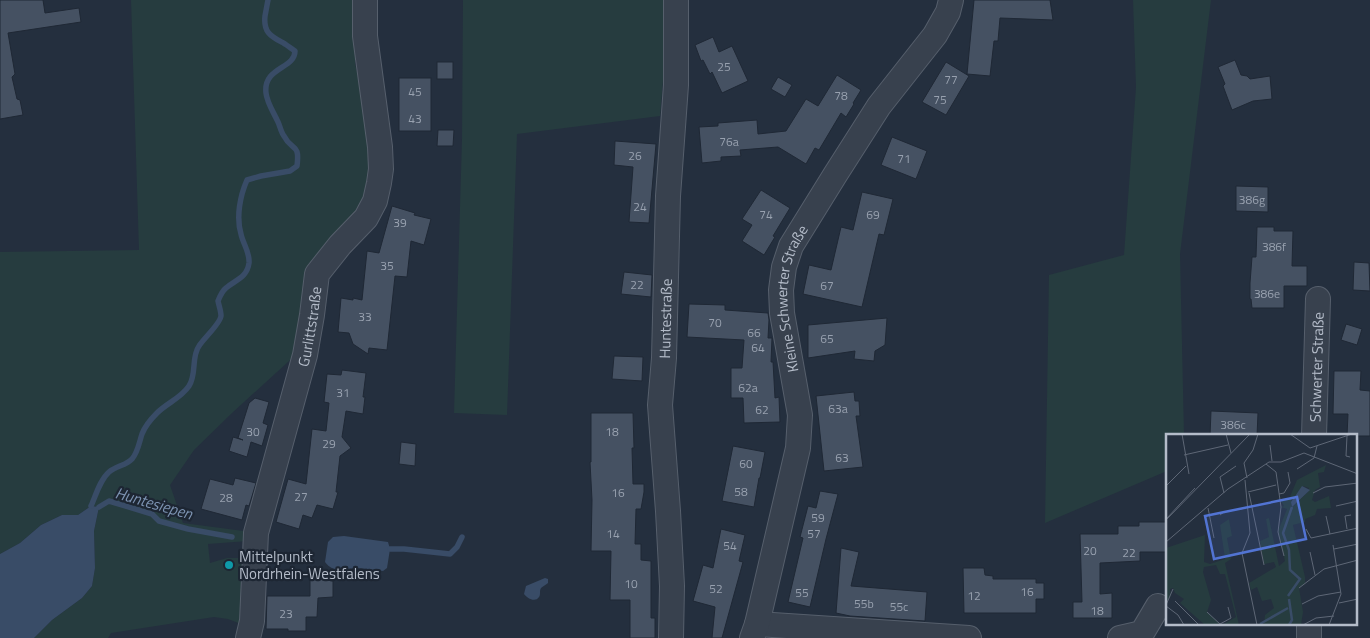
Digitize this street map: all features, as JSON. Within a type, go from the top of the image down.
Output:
[{"type":"street","name":"Gurlittstraße","points":[[248,638],[252,621],[256,533],[305,355],[317,274],[340,245],[366,218],[376,201],[381,169],[380,147],[365,36],[365,0]]},
{"type":"street","name":"Huntestraße","points":[[671,638],[672,586],[660,405],[664,358],[668,196],[676,85],[676,0]]},
{"type":"street","name":"Kleine Schwerter Straße","points":[[754,631],[798,448],[800,415],[782,313],[781,290],[784,267],[791,246],[835,175],[879,106],[935,35],[948,12],[951,0]]},
{"type":"street","name":"Schwerter Straße","points":[[1314,434],[1318,299]]},
{"type":"street","points":[[1120,638],[1142,633],[1158,606]]},
{"type":"street","points":[[754,631],[969,638]]},
{"type":"green space","points":[[131,0],[356,0],[355,64],[375,148],[369,200],[312,272],[300,351],[194,450],[170,485],[183,523],[251,532],[248,541],[208,544],[210,563],[227,558],[245,558],[241,624],[228,619],[214,617],[111,633],[108,638],[34,638],[52,620],[82,598],[92,586],[95,568],[94,531],[99,507],[91,506],[78,515],[62,515],[41,525],[20,543],[0,554],[0,252],[139,250]]},
{"type":"green space","points":[[463,0],[665,0],[666,45],[660,116],[517,134],[507,415],[454,413],[462,139]]},
{"type":"green space","points":[[1133,0],[1211,0],[1180,254],[1184,434],[1166,434],[1166,471],[1045,523],[1049,275],[1124,255],[1136,87]]},
{"type":"water","points":[[91,506],[99,507],[94,531],[95,568],[92,586],[82,598],[52,620],[34,638],[0,638],[0,554],[20,543],[41,525],[62,515],[78,515]]},
{"type":"water","points":[[344,536],[388,542],[390,549],[387,568],[383,571],[358,568],[338,570],[331,568],[325,562],[328,542],[333,537]]},
{"type":"water","points":[[545,578],[548,579],[548,583],[541,588],[540,596],[537,599],[531,599],[524,594],[526,586]]},
{"type":"building","points":[[0,0],[43,0],[45,13],[79,8],[81,22],[8,33],[15,74],[12,77],[23,115],[0,119]]},
{"type":"building","points":[[974,0],[1050,0],[1053,20],[1000,18],[998,41],[994,41],[990,76],[967,74]]},
{"type":"building","points":[[713,37],[719,52],[732,46],[748,81],[722,93],[712,72],[710,74],[703,60],[701,61],[695,45]]},
{"type":"building","points":[[1235,60],[1241,75],[1247,76],[1250,79],[1270,76],[1272,99],[1253,101],[1232,110],[1218,67]]},
{"type":"building","points":[[437,62],[453,62],[453,79],[437,79]]},
{"type":"building","points":[[946,62],[969,76],[946,115],[922,102]]},
{"type":"building","points":[[837,75],[861,90],[846,117],[841,113],[819,150],[815,148],[806,164],[778,147],[740,150],[741,156],[721,157],[721,161],[702,163],[699,127],[718,126],[718,123],[757,120],[758,134],[786,131],[806,99],[818,106]]},
{"type":"building","points":[[778,77],[792,85],[785,97],[771,89]]},
{"type":"building","points":[[399,78],[431,78],[431,131],[399,131]]},
{"type":"building","points":[[438,130],[454,130],[453,146],[437,146]]},
{"type":"building","points":[[892,137],[927,151],[916,179],[881,165]]},
{"type":"building","points":[[615,141],[656,144],[649,223],[629,222],[633,167],[614,165]]},
{"type":"building","points":[[1236,186],[1268,187],[1268,212],[1236,211]]},
{"type":"building","points":[[761,190],[790,208],[764,255],[742,241],[752,225],[742,219]]},
{"type":"building","points":[[862,192],[893,199],[884,235],[879,234],[862,307],[803,294],[809,265],[831,270],[841,227],[853,230]]},
{"type":"building","points":[[392,206],[415,213],[414,215],[431,219],[424,245],[411,241],[407,277],[395,276],[387,350],[369,348],[368,354],[353,344],[349,333],[338,332],[341,298],[362,300],[367,251],[379,253]]},
{"type":"building","points":[[1257,227],[1274,227],[1274,231],[1293,231],[1292,266],[1307,266],[1307,286],[1284,286],[1284,308],[1252,308],[1250,283],[1252,257],[1256,257]]},
{"type":"building","points":[[1354,262],[1369,263],[1370,291],[1353,290]]},
{"type":"building","points":[[624,272],[652,275],[651,297],[621,294]]},
{"type":"building","points":[[689,304],[725,305],[725,310],[768,313],[768,338],[772,338],[771,362],[773,362],[775,398],[779,397],[780,422],[744,423],[743,398],[731,398],[731,368],[742,368],[744,340],[687,337]]},
{"type":"building","points":[[887,318],[885,345],[875,351],[874,361],[854,359],[855,351],[808,358],[808,325]]},
{"type":"building","points":[[1346,324],[1362,329],[1357,345],[1341,340]]},
{"type":"building","points":[[614,356],[643,357],[642,381],[612,379]]},
{"type":"building","points":[[342,370],[366,373],[363,397],[365,397],[363,414],[346,411],[342,437],[351,448],[340,456],[336,492],[338,492],[333,509],[317,505],[312,518],[303,515],[299,529],[276,522],[288,479],[306,484],[312,429],[326,431],[329,403],[324,402],[327,374],[341,375]]},
{"type":"building","points":[[1334,371],[1361,371],[1360,390],[1370,391],[1370,436],[1347,434],[1348,414],[1333,414]]},
{"type":"building","points":[[854,392],[855,401],[859,401],[860,416],[856,416],[863,467],[824,471],[816,396]]},
{"type":"building","points":[[255,398],[269,402],[263,423],[268,425],[262,446],[251,442],[247,457],[229,451],[233,437],[243,440],[238,438],[249,403]]},
{"type":"building","points":[[1211,411],[1258,413],[1257,434],[1210,434]]},
{"type":"building","points":[[591,413],[633,413],[633,484],[644,484],[641,509],[636,509],[635,544],[641,544],[641,560],[651,561],[651,618],[655,618],[655,638],[630,638],[630,600],[610,600],[611,551],[591,551]]},
{"type":"building","points":[[401,442],[416,444],[415,466],[399,464]]},
{"type":"building","points":[[733,446],[765,452],[754,507],[722,501]]},
{"type":"building","points":[[235,478],[256,483],[249,506],[246,505],[242,520],[201,509],[210,479],[233,485]]},
{"type":"building","points":[[820,491],[838,494],[810,607],[788,602],[803,538],[800,537],[808,506],[816,508]]},
{"type":"building","points":[[1139,522],[1166,522],[1166,552],[1140,552],[1140,561],[1100,563],[1100,594],[1112,593],[1112,618],[1073,618],[1073,602],[1082,602],[1080,534],[1118,534],[1118,526],[1139,526]]},
{"type":"building","points":[[721,529],[745,535],[739,561],[743,562],[722,638],[712,638],[715,607],[693,601],[703,565],[713,568]]},
{"type":"building","points":[[841,548],[859,552],[851,586],[927,592],[925,621],[850,616],[836,613]]},
{"type":"building","points":[[963,568],[984,568],[985,575],[993,576],[993,579],[1036,579],[1036,583],[1044,583],[1044,599],[1036,599],[1036,613],[964,613]]},
{"type":"building","points":[[310,578],[326,578],[326,580],[333,581],[333,597],[318,598],[317,617],[306,617],[306,631],[266,629],[267,596],[310,596]]},
{"type":"waterway","points":[[91,506],[106,475],[130,461],[134,456],[143,431],[150,420],[189,386],[193,376],[197,350],[220,319],[221,314],[218,301],[220,295],[243,275],[248,268],[248,255],[239,221],[242,193],[247,180],[290,171],[297,166],[296,150],[283,134],[266,93],[266,84],[269,78],[290,62],[294,57],[295,51],[267,31],[265,16],[268,0]]},
{"type":"waterway","name":"Huntesiepen","points":[[99,507],[109,501],[152,514],[159,521],[188,529],[232,537]]},
{"type":"waterway","name":"Huntesiepen","points":[[390,549],[450,554],[457,547],[462,537]]},
{"type":"place","name":"Mittelpunkt Nordrhein-Westfalens","points":[[229,565]]}]
